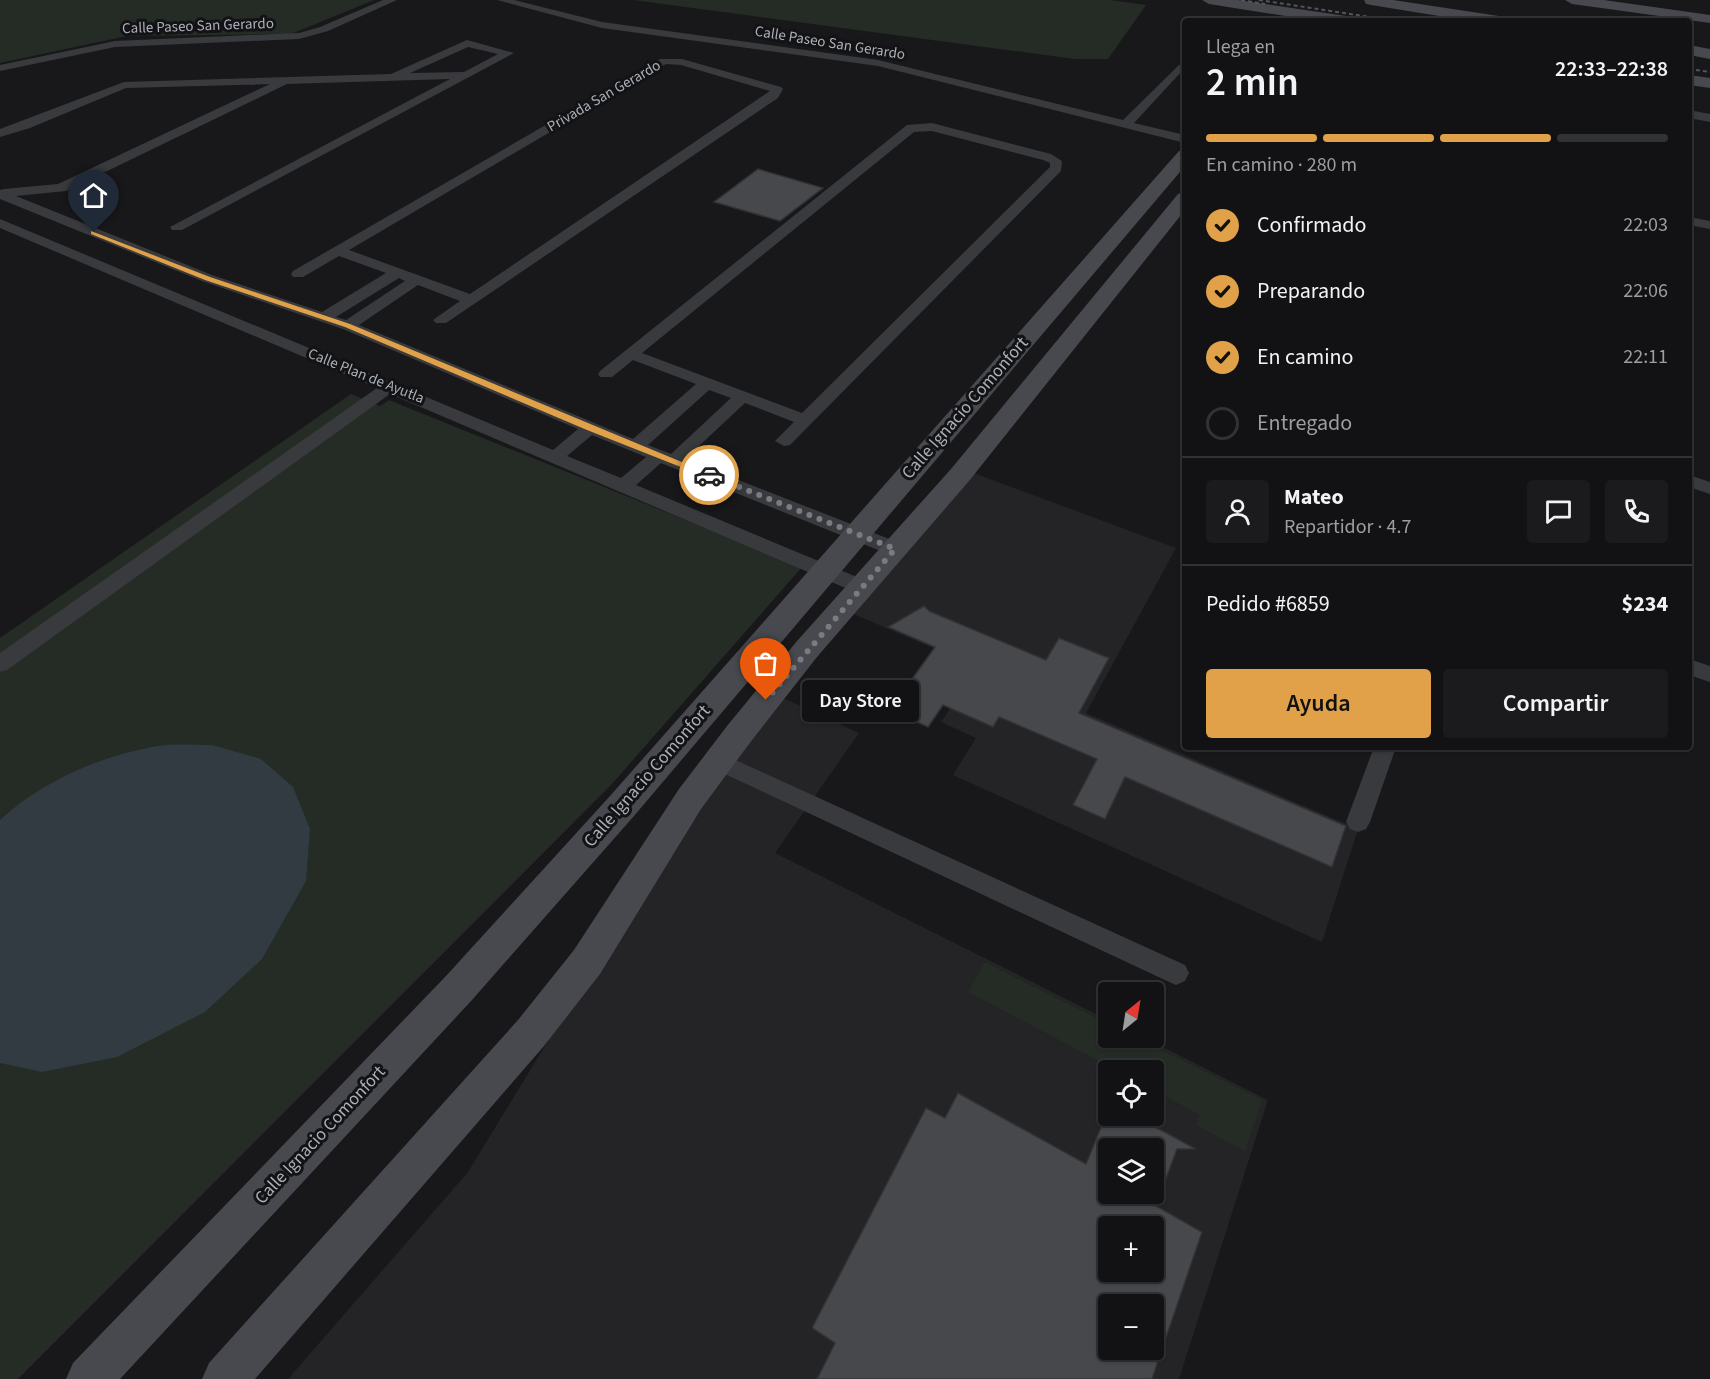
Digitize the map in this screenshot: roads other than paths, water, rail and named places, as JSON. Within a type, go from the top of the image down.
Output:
[{"type":"main road","points":[[1336,18],[1339,0]]},
{"type":"main road","points":[[1572,0],[1710,19]]},
{"type":"main road","points":[[1203,1],[1324,18]]},
{"type":"main road","points":[[1368,6],[1473,18]]},
{"type":"main road","points":[[1692,51],[1710,54]]},
{"type":"main road","points":[[1692,80],[1710,83]]},
{"type":"main road","name":"Calle Ignacio Comonfort","points":[[89,1379],[467,979],[622,806],[1182,158]]},
{"type":"main road","name":"Calle Ignacio Comonfort","points":[[225,1379],[531,1033],[587,962],[690,799],[718,761],[807,649],[960,475],[1182,202]]},
{"type":"street","name":"Calle Paseo San Gerardo","points":[[0,68],[115,44],[299,36],[324,29],[392,0]]},
{"type":"street","name":"Calle Paseo San Gerardo","points":[[502,0],[608,26],[878,63],[1182,138]]},
{"type":"street","points":[[177,227],[505,56],[507,52],[467,43],[395,76]]},
{"type":"street","name":"Privada San Gerardo","points":[[298,274],[664,61],[681,62],[777,89],[774,96],[441,320]]},
{"type":"street","points":[[1126,124],[1179,68]]},
{"type":"street","points":[[0,133],[26,125],[124,85],[467,75]]},
{"type":"street","points":[[0,194],[61,188],[288,80]]},
{"type":"street","points":[[1692,115],[1710,118]]},
{"type":"street","points":[[606,374],[911,128],[932,127],[1056,161],[1056,168],[784,441]]},
{"type":"street","points":[[50,214],[61,188]]},
{"type":"street","points":[[0,194],[180,268],[348,326],[590,428],[895,549]]},
{"type":"street","points":[[1692,221],[1710,225]]},
{"type":"street","name":"Calle Plan de Ayutla","points":[[0,223],[146,286],[391,386],[862,587]]},
{"type":"street","points":[[338,251],[472,300]]},
{"type":"street","points":[[146,286],[180,268]]},
{"type":"street","points":[[325,317],[396,273]]},
{"type":"street","points":[[175,298],[207,278]]},
{"type":"street","points":[[348,326],[416,280]]},
{"type":"street","points":[[630,354],[805,420]]},
{"type":"street","points":[[636,446],[707,383]]},
{"type":"street","points":[[0,664],[391,386]]},
{"type":"street","points":[[625,485],[666,458],[742,397]]},
{"type":"street","points":[[556,456],[590,428]]},
{"type":"street","points":[[1692,482],[1710,489]]},
{"type":"street","points":[[1692,668],[1710,674]]},
{"type":"street","points":[[1358,822],[1384,750]]},
{"type":"street","points":[[718,761],[1176,974]]},
{"type":"railway","points":[[1241,0],[1265,4]]},
{"type":"railway","points":[[1259,0],[1376,18]]},
{"type":"railway","points":[[1692,69],[1710,72]]},
{"type":"place","name":"Day Store","points":[[766,700]]}]
